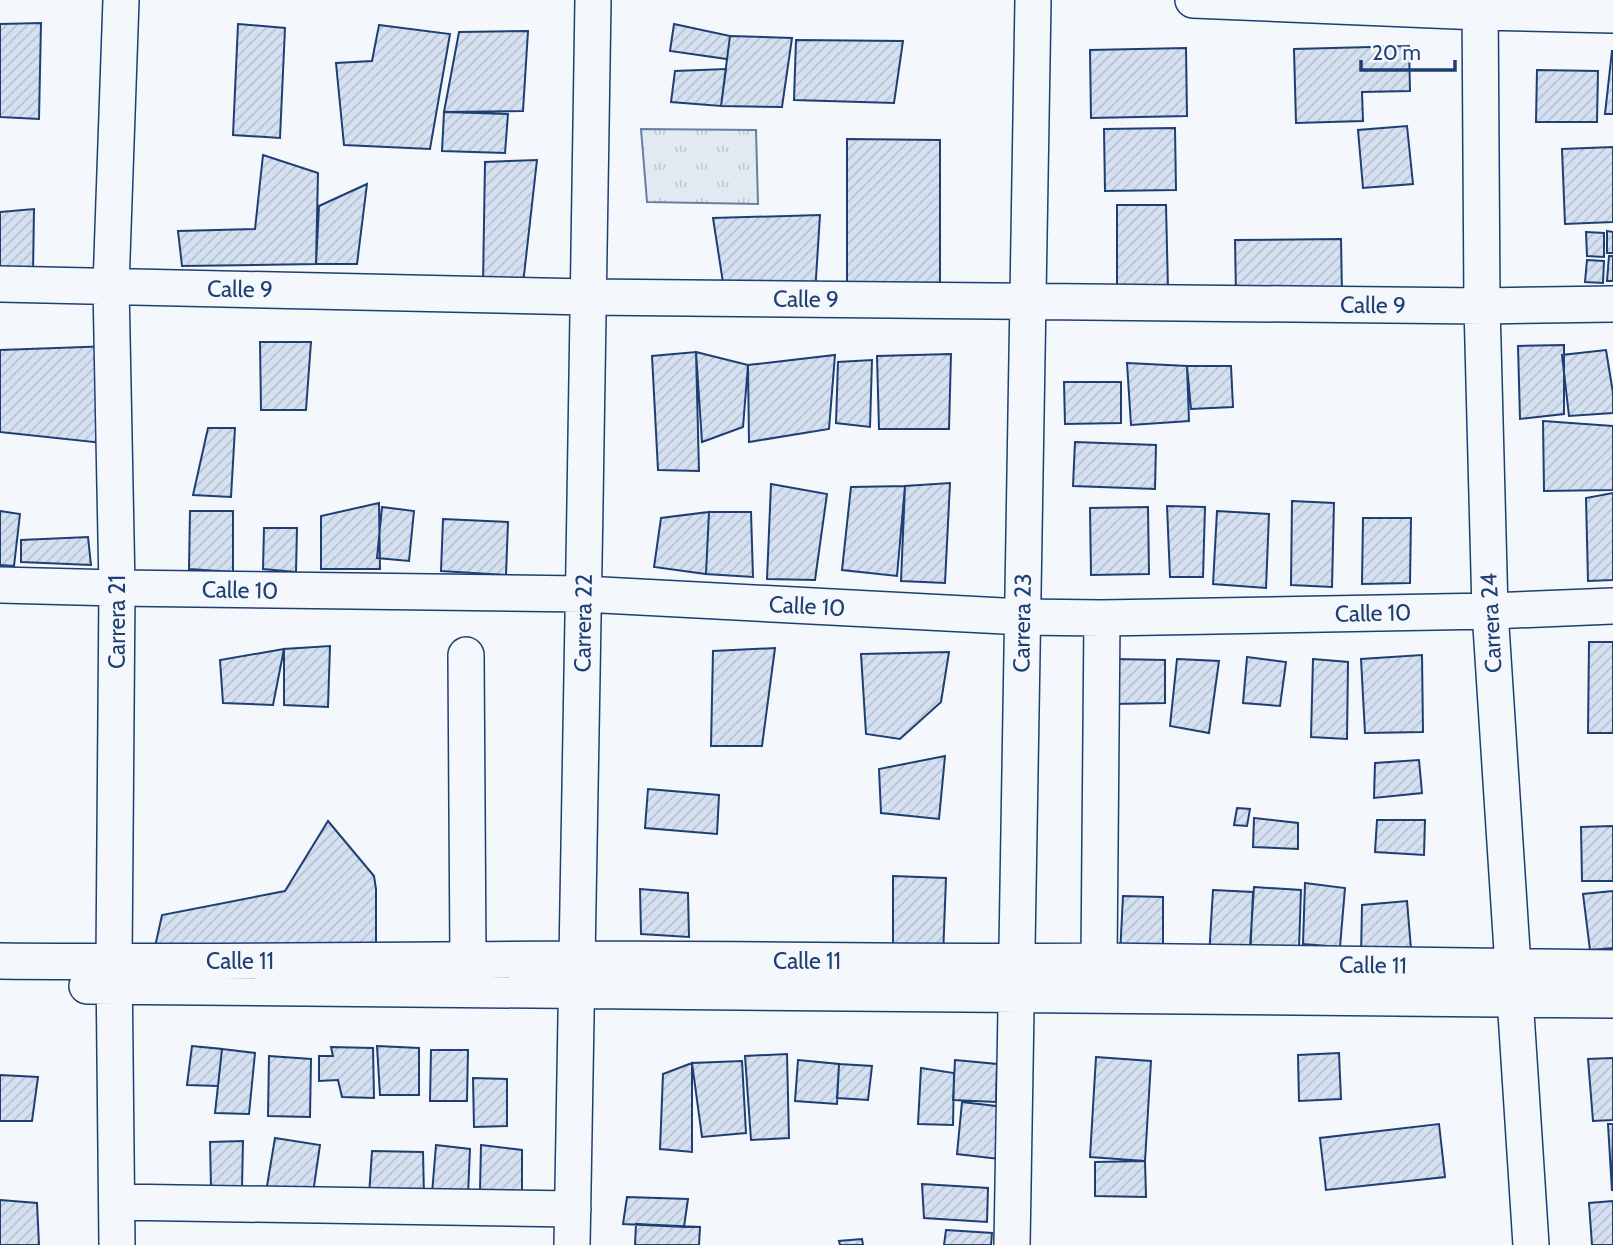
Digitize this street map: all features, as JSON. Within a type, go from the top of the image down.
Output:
[{"type":"street","name":"Carrera 21","points":[[117,1245],[114,974],[117,588],[111,286],[121,0]]},
{"type":"street","name":"Carrera 22","points":[[572,1245],[593,0]]},
{"type":"street","name":"Carrera 23","points":[[1012,1245],[1033,0]]},
{"type":"street","points":[[1193,0],[1480,6],[1613,15]]},
{"type":"street","name":"Carrera 24","points":[[1480,6],[1482,306],[1490,611],[1531,1245]]},
{"type":"street","name":"Calle 9","points":[[0,284],[587,297],[1482,306],[1613,304]]},
{"type":"street","name":"Calle 10","points":[[0,585],[583,594],[1022,617],[1490,611],[1613,606]]},
{"type":"street","points":[[1099,961],[1102,618]]},
{"type":"street","points":[[466,655],[468,960]]},
{"type":"street","name":"Calle 11","points":[[0,986],[114,974],[468,960],[578,975]]},
{"type":"street","name":"Calle 11","points":[[0,961],[114,974],[1514,983],[1613,968]]},
{"type":"street","name":"Calle 11","points":[[1017,979],[1099,961],[1514,983],[1613,1000]]},
{"type":"street","points":[[117,1202],[573,1209]]},
{"type":"green space","points":[[641,129],[756,130],[758,204],[647,202]]},
{"type":"building","points":[[41,23],[39,119],[0,117],[0,24]]},
{"type":"building","points":[[238,24],[285,28],[280,138],[233,135]]},
{"type":"building","points":[[674,24],[730,36],[727,59],[670,51]]},
{"type":"building","points":[[379,25],[450,34],[430,149],[344,145],[336,63],[372,61]]},
{"type":"building","points":[[528,31],[523,111],[444,112],[459,32]]},
{"type":"building","points":[[730,36],[792,38],[782,107],[721,106]]},
{"type":"building","points":[[796,40],[903,41],[894,103],[794,100]]},
{"type":"building","points":[[1409,46],[1410,91],[1362,92],[1363,121],[1296,123],[1294,49]]},
{"type":"building","points":[[1186,48],[1187,116],[1091,118],[1090,50]]},
{"type":"building","points":[[1612,51],[1613,114],[1605,114]]},
{"type":"building","points":[[726,69],[721,106],[671,102],[675,71]]},
{"type":"building","points":[[1537,70],[1598,71],[1597,122],[1536,122]]},
{"type":"building","points":[[444,112],[508,114],[505,153],[442,151]]},
{"type":"building","points":[[1407,126],[1413,184],[1363,188],[1358,130]]},
{"type":"building","points":[[1175,128],[1176,190],[1105,191],[1104,129]]},
{"type":"building","points":[[847,139],[940,140],[940,288],[847,287]]},
{"type":"building","points":[[1613,147],[1613,222],[1565,224],[1562,149]]},
{"type":"building","points":[[263,155],[318,173],[316,264],[182,266],[178,231],[255,229]]},
{"type":"building","points":[[537,160],[523,284],[483,284],[485,162]]},
{"type":"building","points":[[367,184],[357,264],[316,264],[319,206]]},
{"type":"building","points":[[1117,205],[1166,205],[1168,290],[1117,290]]},
{"type":"building","points":[[34,209],[33,274],[0,272],[0,212]]},
{"type":"building","points":[[820,215],[815,294],[724,289],[713,218]]},
{"type":"building","points":[[1607,231],[1613,232],[1613,253],[1607,253]]},
{"type":"building","points":[[1586,232],[1604,233],[1604,257],[1587,256]]},
{"type":"building","points":[[1341,239],[1342,294],[1236,296],[1235,240]]},
{"type":"building","points":[[1609,256],[1613,256],[1613,281],[1607,281]]},
{"type":"building","points":[[1587,260],[1604,261],[1603,283],[1585,282]]},
{"type":"building","points":[[260,342],[311,342],[306,410],[261,410]]},
{"type":"building","points":[[1564,345],[1564,414],[1520,419],[1518,346]]},
{"type":"building","points":[[112,346],[112,444],[0,432],[0,350]]},
{"type":"building","points":[[1606,350],[1613,393],[1613,413],[1569,416],[1562,355]]},
{"type":"building","points":[[696,352],[699,471],[658,470],[652,356]]},
{"type":"building","points":[[696,352],[748,365],[743,427],[702,442]]},
{"type":"building","points":[[951,354],[949,429],[879,429],[877,356]]},
{"type":"building","points":[[835,355],[829,429],[749,442],[748,365]]},
{"type":"building","points":[[872,360],[870,427],[836,423],[838,362]]},
{"type":"building","points":[[1127,363],[1187,366],[1189,421],[1131,425]]},
{"type":"building","points":[[1187,366],[1231,366],[1233,407],[1191,409]]},
{"type":"building","points":[[1064,382],[1121,382],[1121,423],[1065,424]]},
{"type":"building","points":[[1543,421],[1613,426],[1613,490],[1544,491]]},
{"type":"building","points":[[208,428],[235,428],[231,497],[193,495]]},
{"type":"building","points":[[1075,442],[1156,445],[1155,489],[1073,486]]},
{"type":"building","points":[[950,483],[945,583],[901,581],[905,486]]},
{"type":"building","points":[[771,484],[827,494],[815,580],[767,579]]},
{"type":"building","points":[[905,486],[897,576],[842,570],[851,487]]},
{"type":"building","points":[[1613,493],[1613,580],[1588,581],[1586,498]]},
{"type":"building","points":[[1292,501],[1334,503],[1332,587],[1291,585]]},
{"type":"building","points":[[379,503],[380,569],[321,569],[321,516]]},
{"type":"building","points":[[1167,506],[1205,507],[1203,577],[1170,577]]},
{"type":"building","points":[[382,507],[414,511],[409,561],[377,558]]},
{"type":"building","points":[[1148,507],[1149,574],[1091,575],[1090,508]]},
{"type":"building","points":[[0,511],[20,514],[14,566],[0,565]]},
{"type":"building","points":[[190,511],[233,511],[233,572],[189,569]]},
{"type":"building","points":[[1217,511],[1269,514],[1266,588],[1213,584]]},
{"type":"building","points":[[709,512],[751,512],[753,577],[706,574]]},
{"type":"building","points":[[709,512],[706,574],[654,567],[661,518]]},
{"type":"building","points":[[1363,518],[1411,518],[1410,583],[1362,584]]},
{"type":"building","points":[[443,519],[508,522],[506,575],[441,571]]},
{"type":"building","points":[[264,528],[297,528],[296,572],[263,569]]},
{"type":"building","points":[[88,537],[91,565],[21,562],[21,540]]},
{"type":"building","points":[[1589,642],[1613,642],[1613,733],[1588,733]]},
{"type":"building","points":[[330,646],[328,707],[284,705],[284,649]]},
{"type":"building","points":[[775,648],[762,746],[711,746],[713,651]]},
{"type":"building","points":[[284,649],[273,705],[223,703],[220,660]]},
{"type":"building","points":[[949,652],[941,702],[900,739],[866,734],[861,654]]},
{"type":"building","points":[[1422,655],[1423,732],[1365,733],[1361,659]]},
{"type":"building","points":[[1247,657],[1286,662],[1280,706],[1243,703]]},
{"type":"building","points":[[1114,659],[1165,660],[1165,703],[1113,704]]},
{"type":"building","points":[[1177,659],[1219,661],[1209,733],[1170,726]]},
{"type":"building","points":[[1313,659],[1348,662],[1347,739],[1311,737]]},
{"type":"building","points":[[945,756],[939,819],[881,813],[879,769]]},
{"type":"building","points":[[1419,760],[1422,793],[1374,798],[1375,763]]},
{"type":"building","points":[[648,789],[719,795],[717,834],[645,828]]},
{"type":"building","points":[[1237,808],[1250,809],[1247,826],[1234,825]]},
{"type":"building","points":[[1254,818],[1298,823],[1298,849],[1253,847]]},
{"type":"building","points":[[1377,820],[1425,820],[1424,855],[1375,852]]},
{"type":"building","points":[[328,821],[374,876],[376,944],[155,947],[162,915],[285,891]]},
{"type":"building","points":[[1613,826],[1613,881],[1582,881],[1581,827]]},
{"type":"building","points":[[893,876],[946,878],[943,957],[893,955]]},
{"type":"building","points":[[1305,883],[1345,888],[1340,947],[1303,944]]},
{"type":"building","points":[[1254,887],[1301,890],[1299,949],[1250,947]]},
{"type":"building","points":[[640,889],[688,893],[689,937],[641,934]]},
{"type":"building","points":[[1213,890],[1253,892],[1250,961],[1209,957]]},
{"type":"building","points":[[1613,891],[1613,948],[1590,950],[1583,894]]},
{"type":"building","points":[[1123,896],[1163,897],[1163,956],[1120,955]]},
{"type":"building","points":[[1407,901],[1411,949],[1361,958],[1362,905]]},
{"type":"building","points":[[192,1046],[222,1049],[218,1086],[187,1085]]},
{"type":"building","points":[[377,1046],[419,1048],[419,1095],[380,1095]]},
{"type":"building","points":[[331,1047],[373,1048],[374,1098],[342,1097],[338,1080],[319,1081],[319,1056],[333,1056]]},
{"type":"building","points":[[222,1049],[255,1053],[249,1114],[215,1113]]},
{"type":"building","points":[[431,1050],[468,1050],[467,1101],[430,1101]]},
{"type":"building","points":[[1339,1053],[1341,1099],[1299,1101],[1298,1055]]},
{"type":"building","points":[[787,1054],[789,1138],[751,1140],[745,1056]]},
{"type":"building","points":[[269,1056],[311,1059],[310,1117],[268,1116]]},
{"type":"building","points":[[1096,1057],[1151,1061],[1145,1161],[1090,1157]]},
{"type":"building","points":[[1613,1058],[1613,1120],[1593,1121],[1588,1059]]},
{"type":"building","points":[[798,1060],[839,1064],[837,1104],[795,1101]]},
{"type":"building","points":[[955,1060],[997,1064],[996,1102],[953,1100]]},
{"type":"building","points":[[742,1061],[746,1133],[702,1137],[692,1063]]},
{"type":"building","points":[[692,1063],[692,1152],[660,1149],[663,1074]]},
{"type":"building","points":[[839,1064],[872,1066],[868,1100],[837,1098]]},
{"type":"building","points":[[921,1068],[954,1073],[953,1125],[918,1124]]},
{"type":"building","points":[[0,1075],[38,1077],[32,1121],[0,1121]]},
{"type":"building","points":[[473,1078],[507,1079],[507,1126],[474,1127]]},
{"type":"building","points":[[962,1102],[1004,1107],[999,1159],[957,1154]]},
{"type":"building","points":[[1439,1124],[1445,1177],[1326,1190],[1320,1138]]},
{"type":"building","points":[[1608,1124],[1613,1124],[1612,1191]]},
{"type":"building","points":[[275,1138],[320,1145],[312,1200],[265,1198]]},
{"type":"building","points":[[243,1141],[242,1187],[211,1187],[210,1142]]},
{"type":"building","points":[[436,1145],[470,1149],[468,1195],[432,1194]]},
{"type":"building","points":[[481,1145],[522,1150],[522,1195],[480,1191]]},
{"type":"building","points":[[372,1151],[423,1152],[424,1195],[369,1196]]},
{"type":"building","points":[[1145,1161],[1146,1197],[1095,1196],[1095,1162]]},
{"type":"building","points":[[922,1184],[988,1188],[987,1222],[924,1218]]},
{"type":"building","points":[[627,1197],[688,1199],[684,1227],[623,1224]]},
{"type":"building","points":[[0,1200],[37,1203],[39,1245],[0,1245]]},
{"type":"building","points":[[1613,1201],[1613,1245],[1592,1245],[1589,1203]]},
{"type":"building","points":[[636,1224],[700,1227],[699,1245],[635,1245]]},
{"type":"building","points":[[946,1230],[992,1233],[991,1245],[944,1245]]},
{"type":"building","points":[[862,1239],[863,1245],[840,1245],[839,1241]]}]
